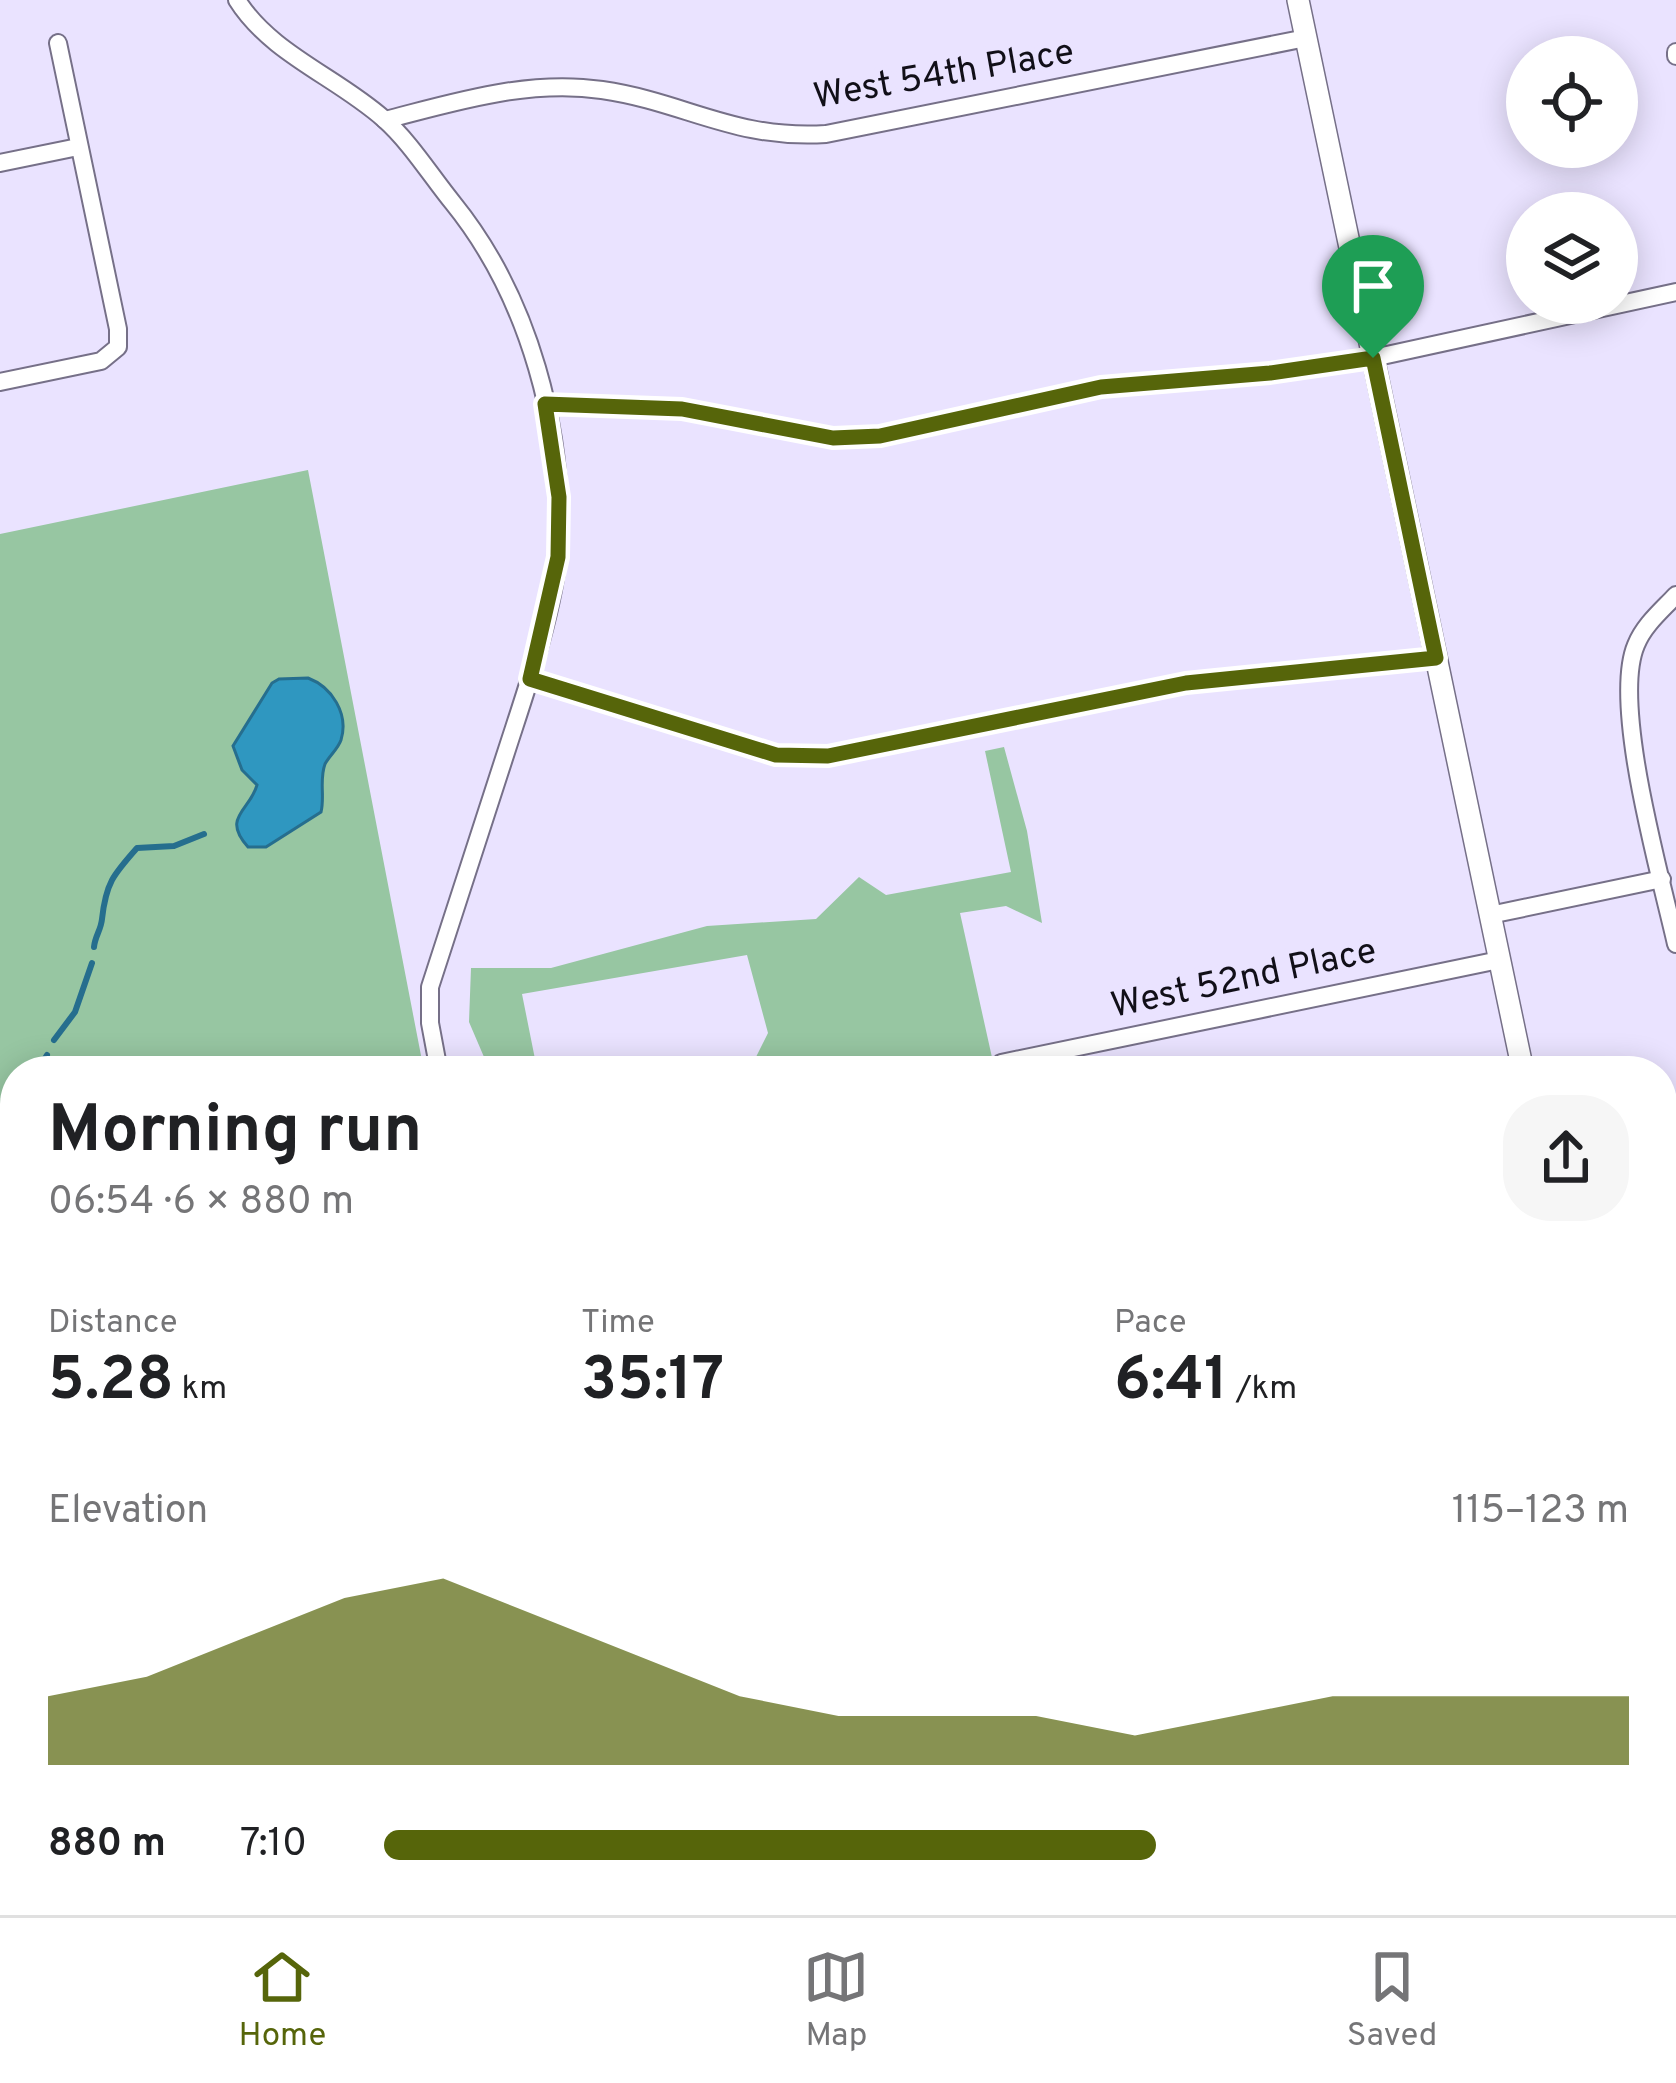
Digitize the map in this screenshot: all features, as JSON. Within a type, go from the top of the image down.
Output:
[{"type":"street","points":[[236,0],[272,39],[385,120],[458,208],[501,277],[526,336],[545,404],[559,497],[558,557],[530,679],[430,987],[430,1024],[437,1056]]},
{"type":"street","points":[[1298,0],[1519,1056]]},
{"type":"street","name":"West 54th Place","points":[[385,120],[496,92],[570,86],[609,91],[762,134],[826,134],[1306,38]]},
{"type":"street","points":[[0,382],[101,362],[118,347],[118,328],[58,43]]},
{"type":"street","points":[[0,163],[78,147]]},
{"type":"street","points":[[545,404],[682,409],[833,438],[880,436],[1101,387],[1270,373],[1373,358],[1676,292]]},
{"type":"street","points":[[1676,596],[1647,625],[1636,644],[1627,692],[1634,747],[1676,944]]},
{"type":"street","points":[[530,679],[776,755],[828,756],[1186,683],[1436,658]]},
{"type":"street","points":[[1490,915],[1662,879]]},
{"type":"street","name":"West 52nd Place","points":[[1035,1056],[1499,960]]},
{"type":"green space","points":[[308,470],[421,1056],[0,1056],[0,534]]},
{"type":"green space","points":[[1004,747],[1027,831],[1042,923],[1006,906],[960,913],[992,1056],[756,1056],[768,1033],[747,955],[522,994],[534,1056],[484,1056],[469,1022],[471,968],[551,968],[707,926],[816,919],[859,877],[886,895],[1011,872],[985,751]]},
{"type":"water","points":[[308,678],[331,695],[343,721],[341,740],[323,770],[321,812],[266,847],[248,847],[237,821],[257,785],[242,770],[233,746],[272,683]]},
{"type":"waterway","points":[[94,947],[109,888],[137,848],[174,846],[204,834]]},
{"type":"waterway","points":[[54,1040],[75,1012],[92,963]]},
{"type":"route","points":[[1373,358],[1436,658],[1186,683],[828,756],[776,755],[530,679],[558,557],[559,497],[545,404],[682,409],[833,438],[880,436],[1101,387],[1270,373],[1373,358]]}]
